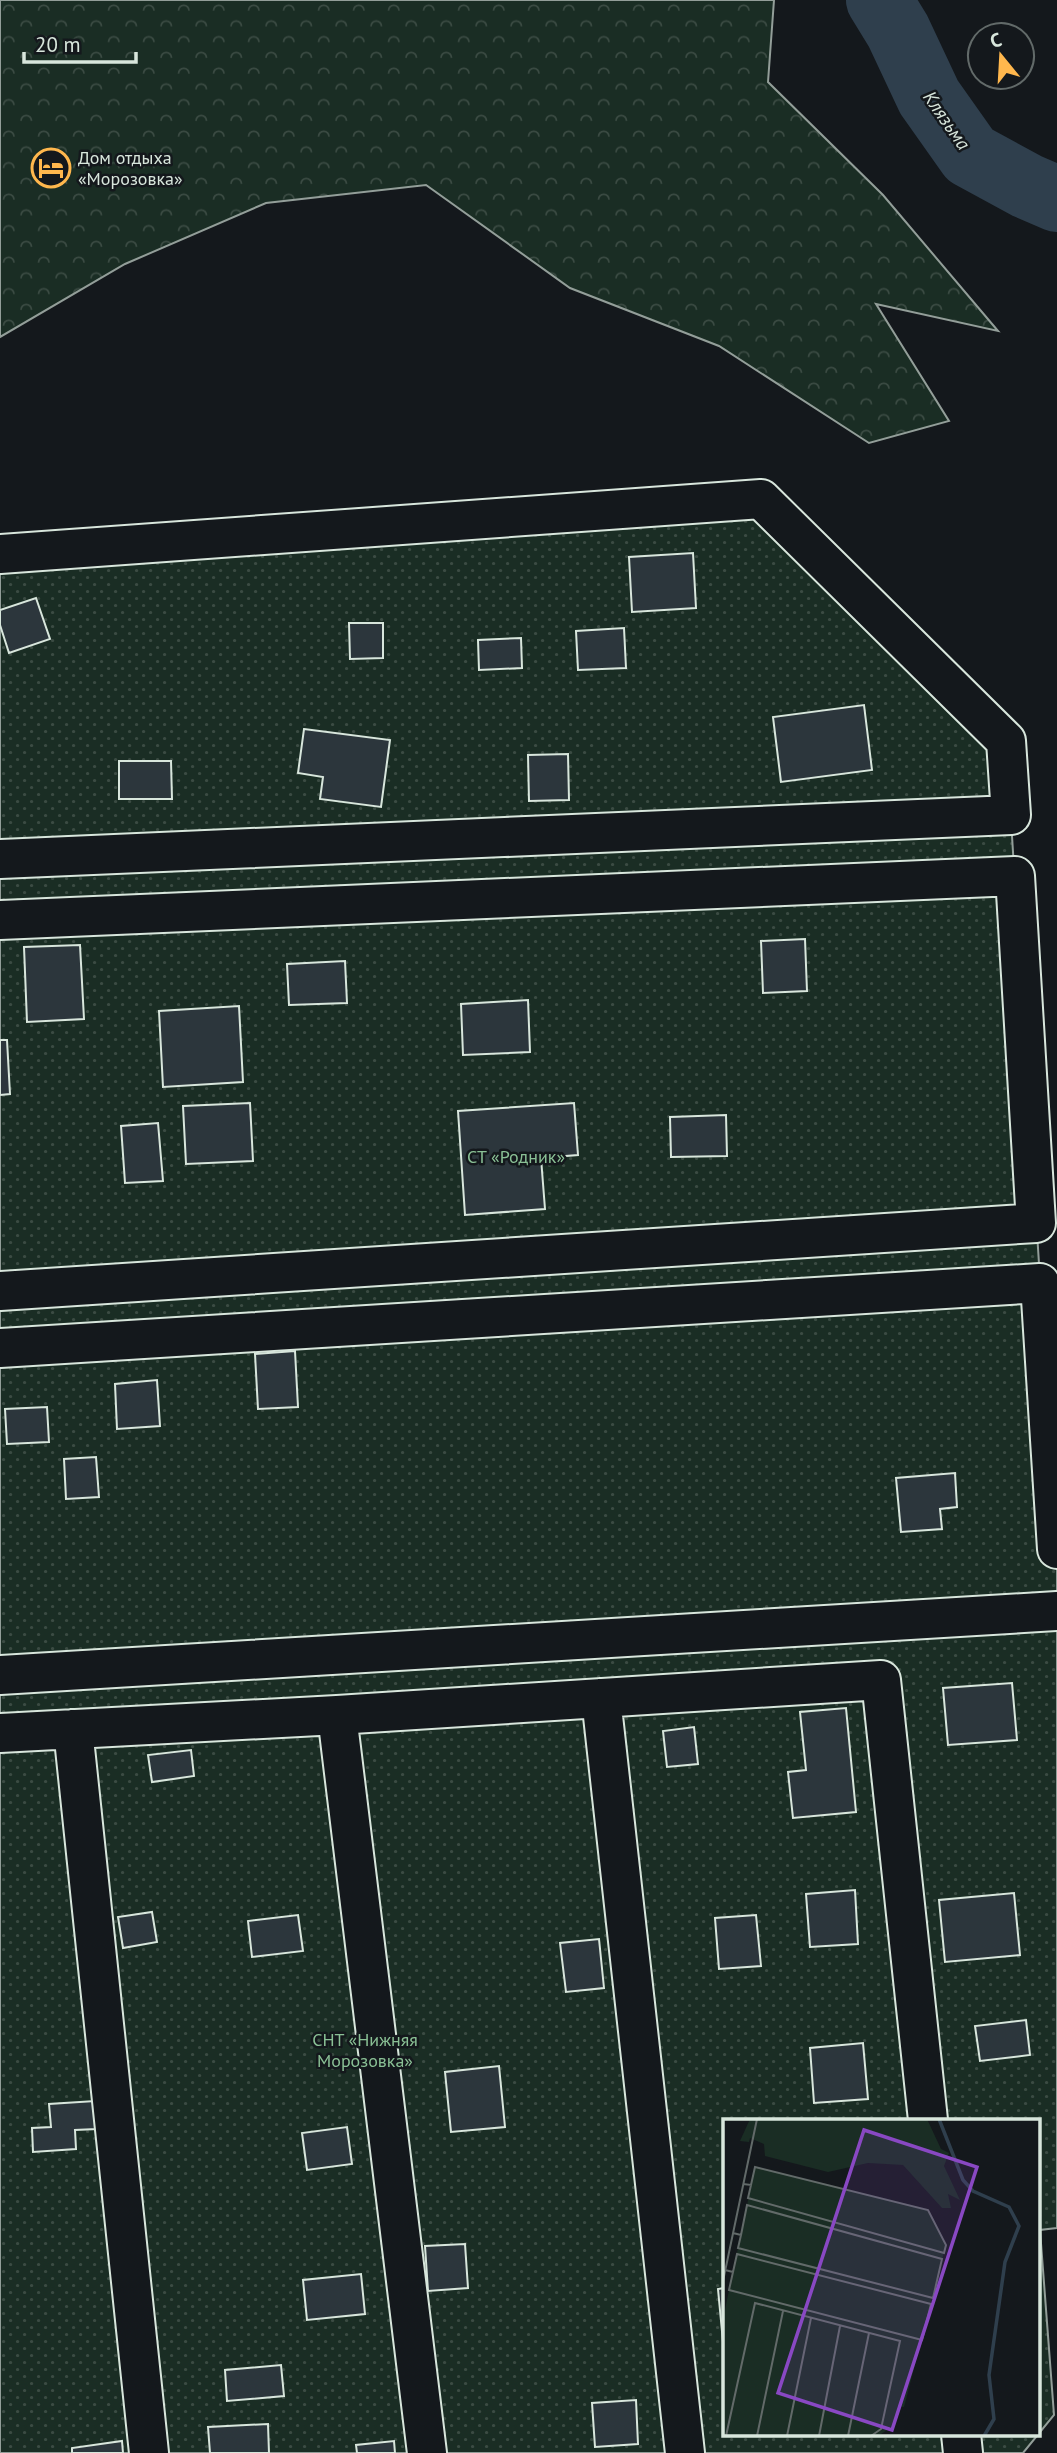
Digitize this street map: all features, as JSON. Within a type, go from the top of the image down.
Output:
[{"type":"lane","points":[[0,554],[761,499],[1006,741],[1057,1549]]},
{"type":"lane","points":[[0,859],[1011,814]]},
{"type":"lane","points":[[0,920],[1015,876]]},
{"type":"lane","points":[[0,1291],[1037,1223]]},
{"type":"lane","points":[[0,1348],[1040,1283]]},
{"type":"lane","points":[[0,1675],[1057,1611]]},
{"type":"lane","points":[[0,1733],[337,1715],[881,1680],[928,2119]]},
{"type":"lane","points":[[601,1698],[685,2453]]},
{"type":"lane","points":[[337,1715],[427,2453]]},
{"type":"lane","points":[[73,1730],[149,2453]]},
{"type":"green space","points":[[0,0],[774,0],[768,82],[883,195],[998,331],[876,304],[949,421],[869,443],[719,346],[570,288],[426,185],[266,203],[125,264],[0,337]]},
{"type":"green space","name":"СТ «Родник»","points":[[761,499],[1006,741],[1057,1549],[1057,2228],[1040,2230],[1040,2119],[723,2119],[723,2436],[1037,2436],[1023,2453],[0,2453],[0,554]]},
{"type":"green space","name":"СТ «Родник»","points":[[1040,2230],[1054,2415],[1040,2432]]},
{"type":"building","points":[[693,553],[696,608],[632,612],[629,557]]},
{"type":"building","points":[[36,598],[50,639],[9,653],[0,625],[0,610]]},
{"type":"building","points":[[349,623],[383,623],[383,658],[350,659]]},
{"type":"building","points":[[624,628],[626,668],[578,670],[576,631]]},
{"type":"building","points":[[521,638],[522,668],[479,670],[478,640]]},
{"type":"building","points":[[864,705],[872,770],[781,782],[773,717]]},
{"type":"building","points":[[304,729],[390,740],[381,807],[320,799],[323,777],[298,773]]},
{"type":"building","points":[[568,754],[569,800],[529,801],[528,755]]},
{"type":"building","points":[[119,761],[171,761],[172,799],[119,799]]},
{"type":"building","points":[[805,939],[807,991],[763,993],[761,941]]},
{"type":"building","points":[[80,945],[84,1019],[27,1022],[24,947]]},
{"type":"building","points":[[345,961],[347,1003],[289,1005],[287,964]]},
{"type":"building","points":[[528,1000],[530,1052],[463,1055],[461,1004]]},
{"type":"building","points":[[239,1006],[243,1082],[163,1087],[159,1011]]},
{"type":"building","points":[[0,1040],[7,1040],[10,1094],[0,1095]]},
{"type":"building","points":[[250,1103],[253,1161],[186,1164],[183,1106]]},
{"type":"building","points":[[574,1103],[578,1155],[541,1158],[545,1209],[465,1215],[458,1111]]},
{"type":"building","points":[[726,1115],[727,1156],[671,1157],[670,1117]]},
{"type":"building","points":[[158,1123],[163,1181],[125,1183],[121,1126]]},
{"type":"building","points":[[295,1351],[298,1407],[258,1409],[255,1354]]},
{"type":"building","points":[[157,1380],[160,1426],[117,1429],[115,1384]]},
{"type":"building","points":[[47,1407],[49,1442],[7,1444],[5,1409]]},
{"type":"building","points":[[96,1457],[99,1497],[66,1499],[64,1459]]},
{"type":"building","points":[[955,1473],[957,1507],[940,1509],[942,1529],[901,1532],[896,1478]]},
{"type":"building","points":[[1012,1683],[1017,1740],[948,1745],[943,1688]]},
{"type":"building","points":[[846,1708],[856,1812],[793,1818],[788,1772],[806,1770],[800,1712]]},
{"type":"building","points":[[694,1727],[698,1764],[667,1767],[663,1731]]},
{"type":"building","points":[[191,1750],[194,1776],[152,1782],[148,1755]]},
{"type":"building","points":[[855,1890],[858,1944],[810,1947],[806,1894]]},
{"type":"building","points":[[1014,1893],[1020,1955],[945,1962],[939,1900]]},
{"type":"building","points":[[152,1912],[157,1942],[123,1948],[118,1917]]},
{"type":"building","points":[[298,1915],[303,1951],[252,1957],[248,1921]]},
{"type":"building","points":[[756,1915],[761,1966],[719,1969],[715,1918]]},
{"type":"building","points":[[599,1939],[604,1988],[566,1992],[560,1943]]},
{"type":"building","points":[[1026,2020],[1030,2055],[980,2061],[975,2026]]},
{"type":"building","points":[[863,2043],[868,2099],[814,2103],[810,2048]]},
{"type":"building","points":[[499,2066],[505,2127],[451,2132],[445,2072]]},
{"type":"building","points":[[95,2101],[97,2129],[75,2130],[76,2149],[33,2152],[32,2128],[51,2127],[49,2104]]},
{"type":"building","points":[[347,2127],[352,2164],[307,2170],[302,2133]]},
{"type":"building","points":[[465,2244],[468,2288],[428,2291],[425,2246]]},
{"type":"building","points":[[361,2274],[365,2314],[307,2320],[303,2280]]},
{"type":"building","points":[[723,2288],[723,2342],[718,2289]]},
{"type":"building","points":[[281,2365],[284,2396],[227,2401],[225,2370]]},
{"type":"building","points":[[636,2400],[638,2444],[595,2447],[592,2403]]},
{"type":"building","points":[[268,2424],[269,2453],[210,2453],[208,2427]]},
{"type":"building","points":[[122,2441],[123,2453],[72,2453],[72,2448]]},
{"type":"building","points":[[394,2441],[395,2453],[357,2453],[356,2445]]},
{"type":"waterway","name":"Клязьма","points":[[879,0],[898,31],[929,97],[970,155],[1057,199]]},
{"type":"place","name":"Дом отдыха «Морозовка»","points":[[51,168]]},
{"type":"park label","name":"СНТ «Нижняя Морозовка»","points":[[365,2050]]}]
